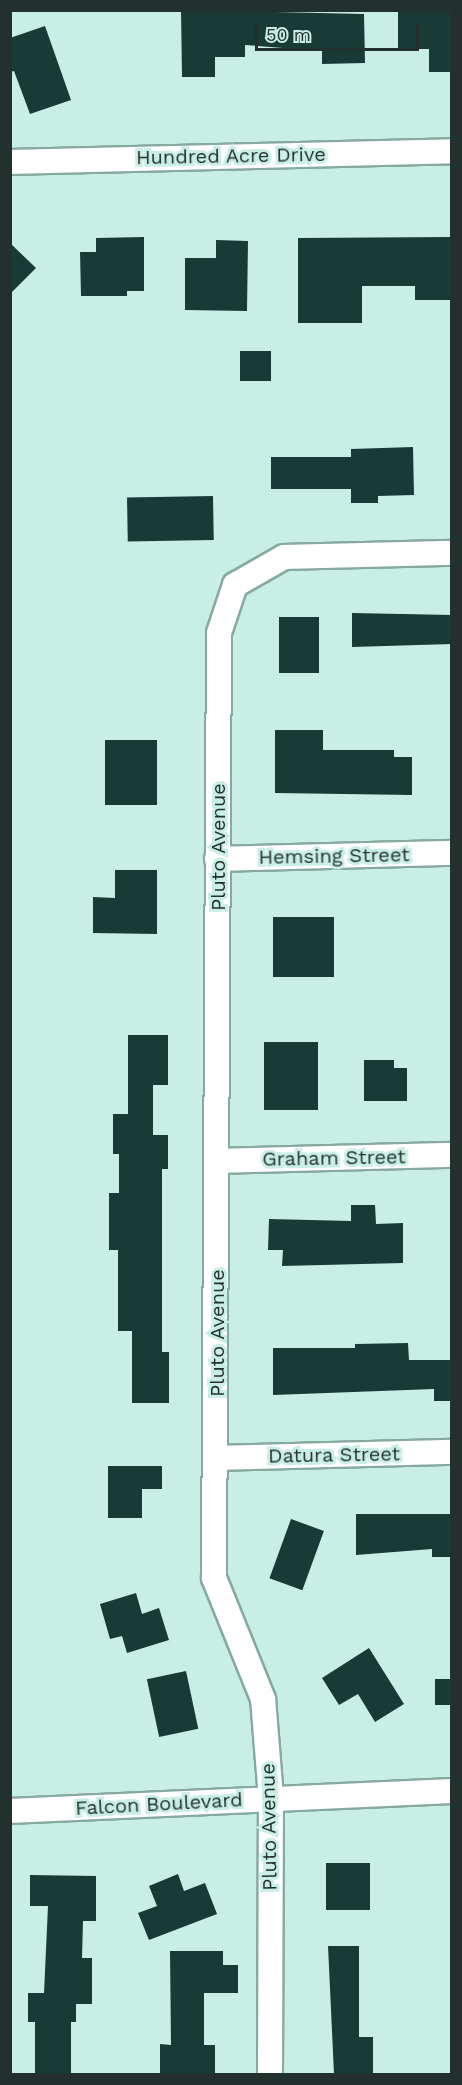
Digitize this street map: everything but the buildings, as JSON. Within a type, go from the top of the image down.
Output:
[{"type":"street","name":"Hundred Acre Drive","points":[[10,162],[452,151]]},
{"type":"street","name":"Pluto Avenue","points":[[270,2074],[271,1798],[263,1699],[214,1578],[217,1458],[219,633],[235,585],[284,557],[452,553]]},
{"type":"street","name":"Hemsing Street","points":[[217,859],[452,853]]},
{"type":"street","name":"Graham Street","points":[[217,1161],[452,1155]]},
{"type":"street","name":"Datura Street","points":[[217,1458],[452,1452]]},
{"type":"street","name":"Falcon Boulevard","points":[[10,1811],[452,1791]]}]
